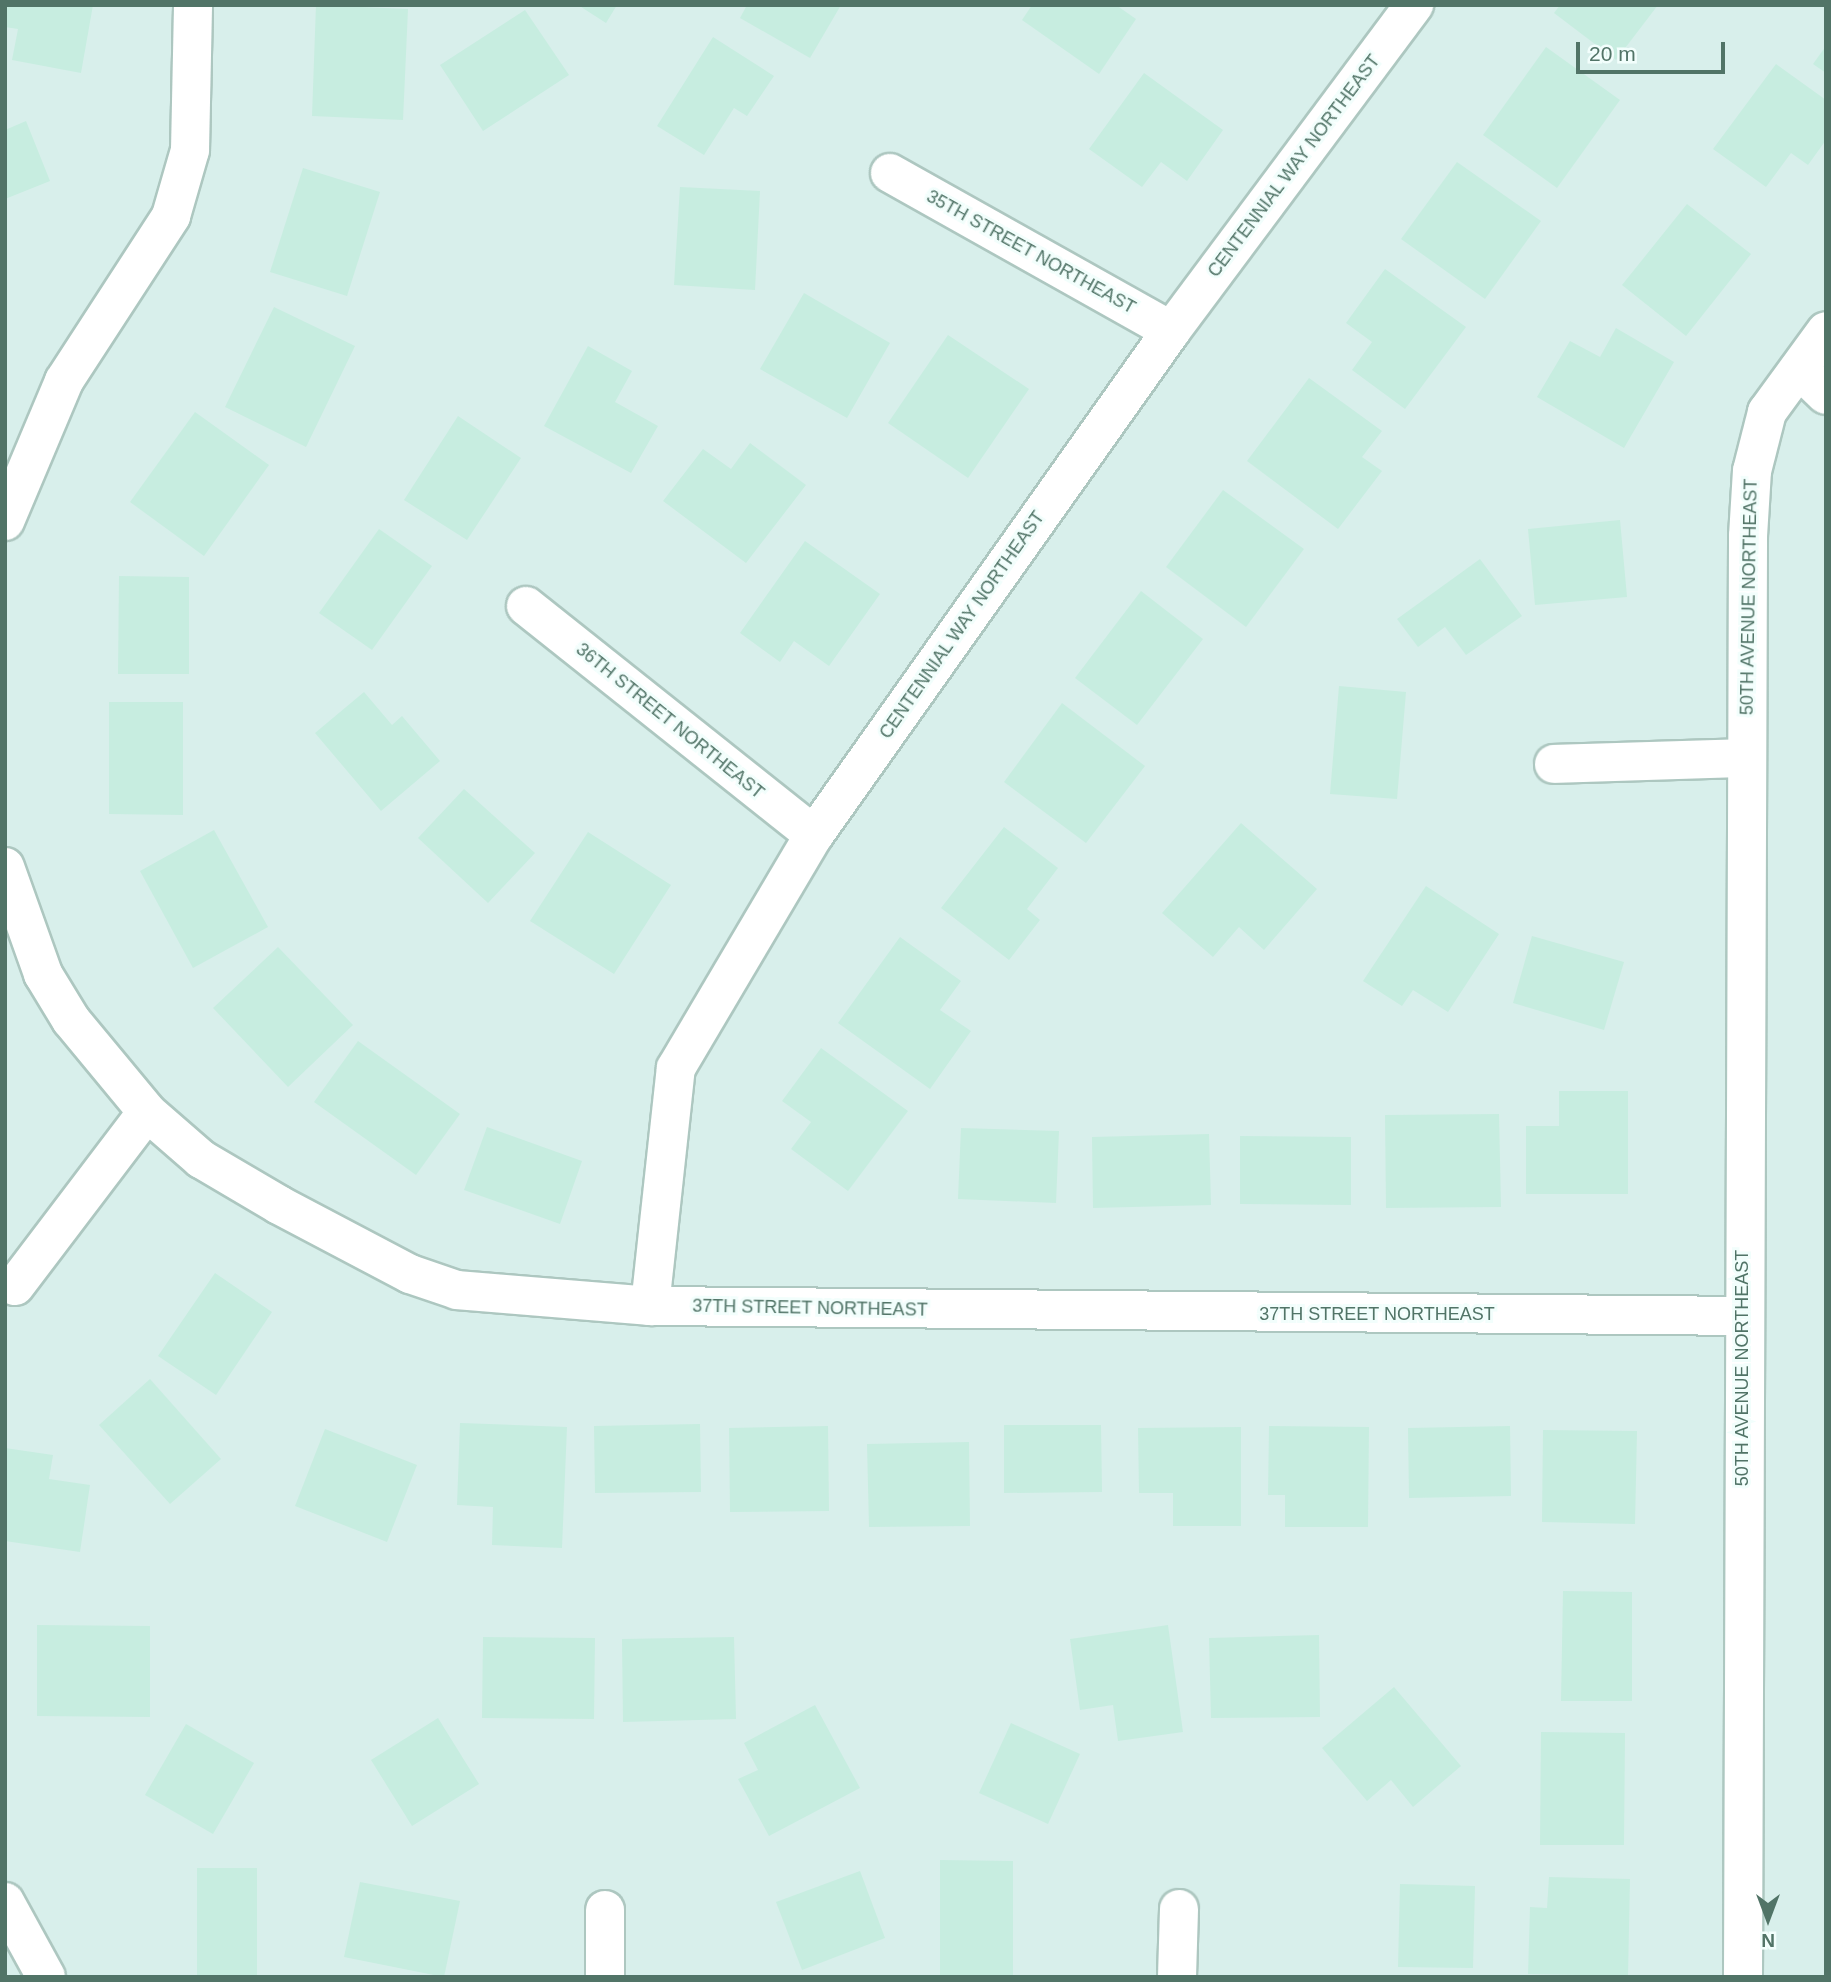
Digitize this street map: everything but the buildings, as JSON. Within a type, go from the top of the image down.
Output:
[{"type":"street","points":[[5,521],[64,381],[171,216],[190,150],[193,5]]},
{"type":"street","name":"CENTENNIAL WAY NORTHEAST","points":[[650,1306],[676,1068],[814,835],[1171,331],[1414,5]]},
{"type":"street","name":"35TH STREET NORTHEAST","points":[[890,173],[1171,331]]},
{"type":"street","name":"50TH AVENUE NORTHEAST","points":[[1743,1977],[1742,1316],[1746,758],[1752,471],[1767,411],[1812,382],[1826,331]]},
{"type":"street","name":"36TH STREET NORTHEAST","points":[[526,606],[814,835]]},
{"type":"street","points":[[1554,764],[1746,758]]},
{"type":"street","name":"37TH STREET NORTHEAST","points":[[5,867],[43,974],[71,1020],[147,1112],[201,1159],[341,1241],[410,1274],[457,1290],[650,1306],[1742,1316]]},
{"type":"street","points":[[15,1286],[147,1112]]},
{"type":"street","points":[[5,1902],[46,1977]]},
{"type":"street","points":[[1177,1977],[1178,1909]]},
{"type":"street","points":[[605,1910],[606,1977]]},
{"type":"shaded area","points":[[5,5],[1826,5],[1826,1977],[5,1977]]}]
